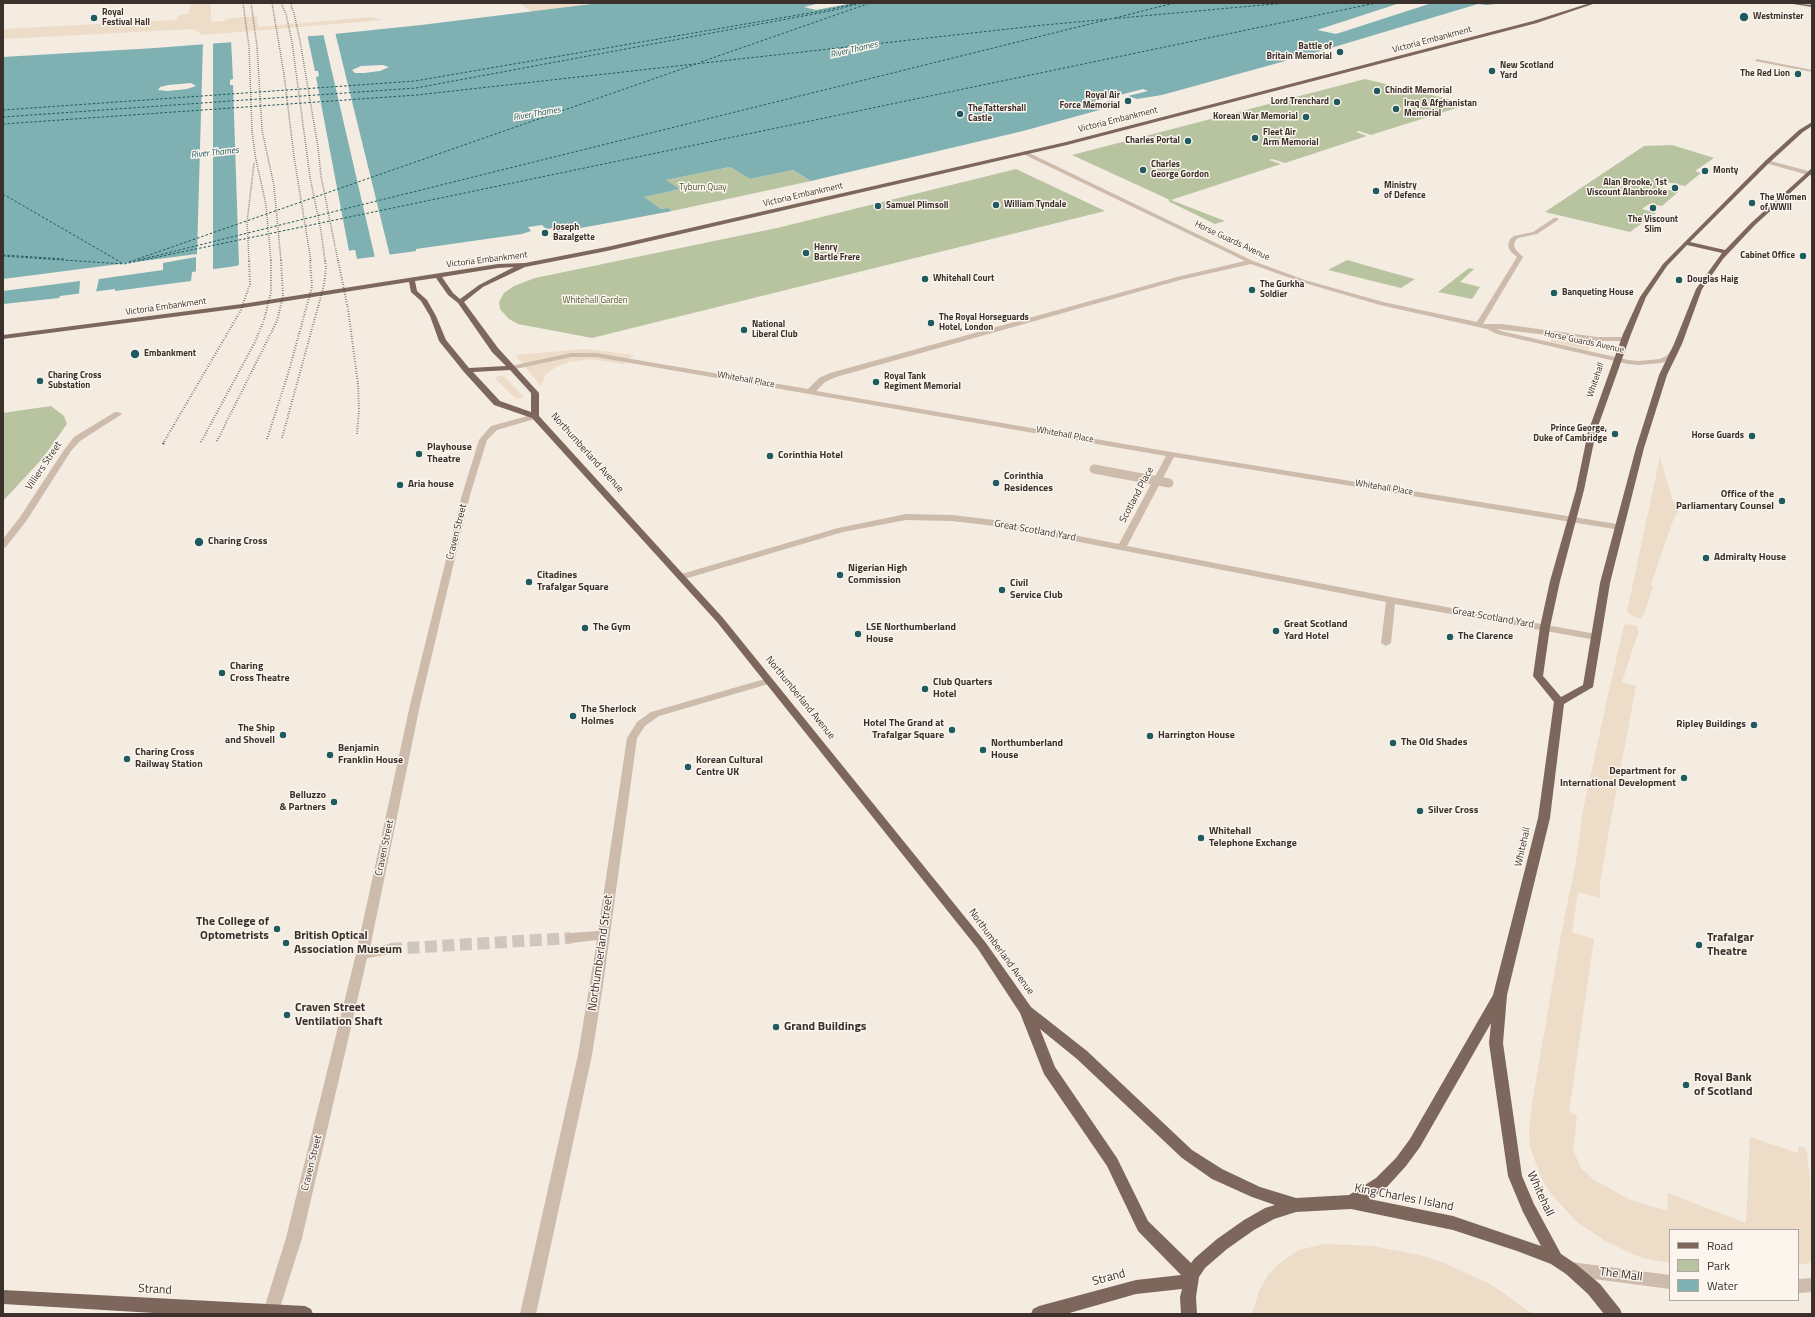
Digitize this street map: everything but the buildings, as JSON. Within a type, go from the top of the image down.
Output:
[{"type":"main road","name":"Victoria Embankment","points":[[3,337],[228,308],[498,266],[525,265],[607,249],[1026,153],[1461,42],[1594,3]]},
{"type":"main road","points":[[1793,3],[1812,6]]},
{"type":"main road","name":"Whitehall","points":[[1556,1259],[1528,1207],[1514,1176],[1510,1133],[1496,1043],[1500,995],[1544,818],[1559,702],[1538,676],[1545,627],[1554,581],[1580,490],[1592,432],[1625,338],[1644,297],[1665,265],[1686,243],[1767,162],[1811,124]]},
{"type":"main road","points":[[1559,702],[1588,687],[1604,590],[1640,448],[1663,375],[1674,353],[1699,289],[1726,252],[1757,219],[1811,173]]},
{"type":"main road","points":[[1686,243],[1726,252]]},
{"type":"main road","points":[[460,302],[482,286],[525,265]]},
{"type":"main road","name":"Northumberland Avenue","points":[[438,275],[450,294],[460,302],[495,350],[535,393],[535,416]]},
{"type":"main road","name":"Northumberland Avenue","points":[[412,280],[414,292],[424,300],[433,316],[443,341],[467,370],[497,403],[535,416],[720,620],[982,946],[1026,1011],[1048,1070],[1112,1162],[1143,1226],[1191,1278]]},
{"type":"main road","points":[[467,370],[511,368]]},
{"type":"main road","name":"Whitehall","points":[[1352,1202],[1381,1183],[1401,1162],[1411,1148],[1500,995]]},
{"type":"main road","name":"Northumberland Avenue","points":[[1026,1011],[1082,1055],[1187,1154],[1217,1174],[1257,1192],[1296,1206]]},
{"type":"main road","name":"King Charles I Island","points":[[1191,1278],[1200,1263],[1211,1253],[1249,1225],[1270,1214],[1296,1206],[1352,1202],[1453,1223],[1518,1244],[1556,1259]]},
{"type":"main road","points":[[1556,1259],[1571,1269],[1594,1289],[1614,1314]]},
{"type":"main road","points":[[1189,1314],[1188,1297],[1191,1278]]},
{"type":"main road","name":"Strand","points":[[1039,1314],[1136,1287],[1191,1278]]},
{"type":"main road","name":"Strand","points":[[3,1297],[305,1314]]},
{"type":"street","points":[[1757,60],[1812,71]]},
{"type":"street","name":"Horse Guards Avenue","points":[[1026,153],[1251,262],[1341,293],[1489,327],[1502,326],[1586,338],[1625,338]]},
{"type":"street","points":[[1767,162],[1811,173]]},
{"type":"street","points":[[1479,325],[1520,258],[1513,251],[1511,246],[1512,240],[1516,237],[1535,233],[1556,219]]},
{"type":"street","points":[[811,391],[822,380],[833,375],[1179,278],[1251,262]]},
{"type":"street","name":"Horse Guards Avenue","points":[[1489,327],[1499,333],[1639,363],[1669,358],[1674,353]]},
{"type":"street","name":"Whitehall Place","points":[[511,368],[571,355],[596,355],[1171,454],[1620,527]]},
{"type":"street","name":"Villiers Street","points":[[3,545],[24,518],[68,450],[77,439],[118,414]]},
{"type":"street","name":"Craven Street","points":[[271,1312],[294,1238],[362,954],[415,705],[466,495],[483,440],[487,434],[494,428],[535,416]]},
{"type":"street","name":"Scotland Place","points":[[1122,547],[1171,454]]},
{"type":"street","points":[[1094,469],[1169,482]]},
{"type":"street","name":"Great Scotland Yard","points":[[681,577],[841,530],[906,517],[952,518],[1003,524],[1391,600],[1596,637]]},
{"type":"street","points":[[1386,643],[1391,600]]},
{"type":"street","name":"Northumberland Street","points":[[528,1314],[585,1055],[604,936],[632,738],[642,724],[655,714],[768,681]]},
{"type":"street","points":[[571,938],[604,936]]},
{"type":"street","points":[[362,954],[390,949]]},
{"type":"street","name":"The Mall","points":[[1571,1269],[1669,1282]]},
{"type":"street","points":[[1799,1286],[1812,1285]]},
{"type":"green space","points":[[1365,79],[1469,104],[1371,135],[1359,131],[1356,132],[1367,136],[1285,163],[1272,159],[1269,160],[1281,164],[1171,200],[1225,221],[1215,224],[1168,201],[1170,200],[1072,155]]},
{"type":"green space","points":[[1672,145],[1714,158],[1695,171],[1701,173],[1685,186],[1667,182],[1661,188],[1678,192],[1662,206],[1649,204],[1642,209],[1656,213],[1630,232],[1545,212],[1644,146]]},
{"type":"green space","name":"Tyburn Quay","points":[[730,167],[750,179],[793,170],[811,181],[672,211],[668,208],[661,209],[643,197],[680,189],[666,180]]},
{"type":"green space","name":"Whitehall Garden","points":[[1016,169],[1105,211],[592,338],[518,324],[509,319],[500,309],[499,302],[504,293],[514,286],[535,278],[777,228]]},
{"type":"green space","points":[[1347,260],[1415,279],[1401,288],[1328,270]]},
{"type":"green space","points":[[1469,268],[1474,269],[1460,282],[1480,287],[1472,299],[1438,292]]},
{"type":"green space","points":[[51,406],[64,416],[67,424],[42,459],[3,501],[3,413]]},
{"type":"shaded area","points":[[192,3],[211,3],[211,22],[257,16],[258,27],[371,17],[383,20],[203,35],[193,29],[3,39],[3,29],[176,20],[179,15],[188,14]]},
{"type":"shaded area","points":[[519,3],[600,3],[533,12]]},
{"type":"shaded area","points":[[1552,337],[1591,345],[1588,350],[1550,342]]},
{"type":"shaded area","points":[[585,349],[634,355],[623,364],[591,359],[569,362],[556,367],[546,374],[541,386],[515,355]]},
{"type":"shaded area","points":[[496,377],[505,377],[524,397],[517,399],[514,397],[496,379]]},
{"type":"shaded area","points":[[1660,457],[1673,502],[1680,505],[1657,566],[1651,585],[1653,586],[1644,615],[1642,615],[1641,618],[1632,616],[1627,611]]},
{"type":"shaded area","points":[[1626,624],[1638,626],[1637,629],[1639,630],[1622,682],[1636,686],[1609,830],[1600,884],[1600,898],[1578,892],[1572,932],[1594,939],[1569,1112],[1577,1116],[1573,1150],[1581,1168],[1594,1180],[1631,1200],[1667,1211],[1668,1193],[1746,1223],[1750,1137],[1798,1153],[1798,1146],[1806,1148],[1810,1176],[1810,1198],[1812,1205],[1812,1262],[1807,1264],[1799,1264],[1799,1229],[1669,1229],[1669,1263],[1642,1258],[1605,1241],[1577,1222],[1551,1194],[1541,1177],[1530,1147],[1529,1130],[1531,1110],[1560,940],[1576,861],[1583,810],[1624,626]]},
{"type":"shaded area","points":[[1324,1244],[1371,1246],[1420,1255],[1444,1263],[1490,1284],[1533,1314],[1252,1314],[1259,1291],[1268,1275],[1277,1265],[1299,1250]]},
{"type":"water","name":"River Thames","points":[[600,3],[1505,3],[1487,5],[1478,4],[1314,53],[1162,95],[1137,99],[1128,96],[1148,91],[1143,89],[1085,104],[1090,106],[1112,100],[1121,104],[1023,131],[811,181],[793,170],[750,179],[730,167],[666,180],[680,189],[644,197],[661,209],[668,208],[672,211],[558,232],[554,228],[546,229],[542,225],[528,227],[531,231],[522,234],[357,259],[355,250],[192,272],[191,281],[115,291],[115,289],[60,296],[59,298],[3,304],[3,57],[155,48],[325,35]],"holes":[[[383,65],[389,67],[380,71],[364,73],[355,73],[352,70],[361,66]],[[191,83],[196,86],[187,89],[167,91],[158,90],[160,87],[168,85]]]},
{"type":"pier","points":[[820,3],[853,3],[816,10],[804,7]]},
{"type":"pier","points":[[1400,3],[1432,3],[1336,34],[1317,30]]},
{"type":"pier","points":[[335,32],[390,256],[375,258],[323,33]]},
{"type":"pier","points":[[307,34],[315,71],[318,71],[319,76],[316,77],[349,251],[355,250],[357,261],[354,252],[223,270],[239,265],[233,85],[230,85],[230,80],[233,79],[231,40]]},
{"type":"pier","points":[[203,42],[213,42],[213,271],[196,274],[196,257],[163,263],[163,270],[99,279],[96,292],[79,294],[80,281],[3,291],[3,279],[197,254]]},
{"type":"ferry route","points":[[3,110],[415,81],[827,10],[858,3]]},
{"type":"ferry route","points":[[3,117],[416,88],[830,11],[862,3]]},
{"type":"ferry route","points":[[701,62],[870,3]]},
{"type":"ferry route","points":[[1115,18],[1174,3]]},
{"type":"ferry route","points":[[3,124],[417,95],[1044,25],[1285,3]]},
{"type":"ferry route","points":[[3,256],[124,264],[1376,3]]},
{"type":"ferry route","points":[[139,260],[1106,20]]},
{"type":"ferry route","points":[[129,262],[696,64]]},
{"type":"ferry route","points":[[3,194],[122,263]]},
{"type":"ferry route","points":[[3,255],[64,259]]},
{"type":"tunnel","points":[[390,949],[571,938]]},
{"type":"railway","points":[[243,3],[249,47],[252,131],[255,155],[266,205],[271,261]]},
{"type":"railway","points":[[251,3],[257,46],[262,130],[274,186],[281,261]]},
{"type":"railway","points":[[272,3],[284,74],[294,157],[311,261]]},
{"type":"railway","points":[[281,3],[286,14],[292,42],[310,177],[321,231],[325,261]]},
{"type":"railway","points":[[290,3],[294,13],[300,41],[318,147],[321,176],[338,261]]},
{"type":"railway","points":[[249,261],[247,222],[254,163]]},
{"type":"railway","points":[[164,442],[241,310],[250,284],[249,260]]},
{"type":"railway","points":[[217,441],[277,321],[283,296],[281,260]]},
{"type":"railway","points":[[267,439],[288,374],[312,287],[310,260]]},
{"type":"railway","points":[[282,438],[324,285],[326,268],[325,260]]},
{"type":"railway","points":[[338,260],[348,309],[358,384],[359,410],[357,434]]},
{"type":"railway","points":[[201,442],[255,342],[264,320],[271,292],[271,261]]},
{"type":"place","name":"Westminster","points":[[1744,17]]},
{"type":"place","name":"Royal Festival Hall","points":[[94,18]]},
{"type":"place","name":"Battle of Britain Memorial","points":[[1340,52]]},
{"type":"place","name":"New Scotland Yard","points":[[1492,71]]},
{"type":"place","name":"The Red Lion","points":[[1798,74]]},
{"type":"place","name":"Chindit Memorial","points":[[1377,91]]},
{"type":"place","name":"Royal Air Force Memorial","points":[[1128,101]]},
{"type":"place","name":"Lord Trenchard","points":[[1337,102]]},
{"type":"place","name":"Iraq & Afghanistan Memorial","points":[[1396,109]]},
{"type":"place","name":"The Tattershall Castle","points":[[960,114]]},
{"type":"place","name":"Korean War Memorial","points":[[1306,117]]},
{"type":"place","name":"Fleet Air Arm Memorial","points":[[1255,138]]},
{"type":"place","name":"Charles Portal","points":[[1188,141]]},
{"type":"place","name":"Charles George Gordon","points":[[1143,170]]},
{"type":"place","name":"Monty","points":[[1705,171]]},
{"type":"place","name":"Alan Brooke, 1st Viscount Alanbrooke","points":[[1675,188]]},
{"type":"place","name":"Ministry of Defence","points":[[1376,191]]},
{"type":"place","name":"The Women of WWII","points":[[1752,203]]},
{"type":"place","name":"William Tyndale","points":[[996,205]]},
{"type":"place","name":"Samuel Plimsoll","points":[[878,206]]},
{"type":"place","name":"The Viscount Slim","points":[[1653,208]]},
{"type":"place","name":"Joseph Bazalgette","points":[[545,233]]},
{"type":"place","name":"Henry Bartle Frere","points":[[806,253]]},
{"type":"place","name":"Cabinet Office","points":[[1803,256]]},
{"type":"place","name":"Whitehall Court","points":[[925,279]]},
{"type":"place","name":"Douglas Haig","points":[[1679,280]]},
{"type":"place","name":"The Gurkha Soldier","points":[[1252,290]]},
{"type":"place","name":"Banqueting House","points":[[1554,293]]},
{"type":"place","name":"The Royal Horseguards Hotel, London","points":[[931,323]]},
{"type":"place","name":"National Liberal Club","points":[[744,330]]},
{"type":"place","name":"Embankment","points":[[135,354]]},
{"type":"place","name":"Charing Cross Substation","points":[[40,381]]},
{"type":"place","name":"Royal Tank Regiment Memorial","points":[[876,382]]},
{"type":"place","name":"Prince George, Duke of Cambridge","points":[[1615,434]]},
{"type":"place","name":"Horse Guards","points":[[1752,436]]},
{"type":"place","name":"Playhouse Theatre","points":[[419,454]]},
{"type":"place","name":"Corinthia Hotel","points":[[770,456]]},
{"type":"place","name":"Corinthia Residences","points":[[996,483]]},
{"type":"place","name":"Aria house","points":[[400,485]]},
{"type":"place","name":"Office of the Parliamentary Counsel","points":[[1782,501]]},
{"type":"place","name":"Charing Cross","points":[[199,542]]},
{"type":"place","name":"Admiralty House","points":[[1706,558]]},
{"type":"place","name":"Nigerian High Commission","points":[[840,575]]},
{"type":"place","name":"Citadines Trafalgar Square","points":[[529,582]]},
{"type":"place","name":"Civil Service Club","points":[[1002,590]]},
{"type":"place","name":"The Gym","points":[[585,628]]},
{"type":"place","name":"Great Scotland Yard Hotel","points":[[1276,631]]},
{"type":"place","name":"LSE Northumberland House","points":[[858,634]]},
{"type":"place","name":"The Clarence","points":[[1450,637]]},
{"type":"place","name":"Charing Cross Theatre","points":[[222,673]]},
{"type":"place","name":"Club Quarters Hotel","points":[[925,689]]},
{"type":"place","name":"The Sherlock Holmes","points":[[573,716]]},
{"type":"place","name":"Ripley Buildings","points":[[1754,725]]},
{"type":"place","name":"Hotel The Grand at Trafalgar Square","points":[[952,730]]},
{"type":"place","name":"The Ship and Shovell","points":[[283,735]]},
{"type":"place","name":"Harrington House","points":[[1150,736]]},
{"type":"place","name":"The Old Shades","points":[[1393,743]]},
{"type":"place","name":"Northumberland House","points":[[983,750]]},
{"type":"place","name":"Benjamin Franklin House","points":[[330,755]]},
{"type":"place","name":"Charing Cross Railway Station","points":[[127,759]]},
{"type":"place","name":"Korean Cultural Centre UK","points":[[688,767]]},
{"type":"place","name":"Department for International Development","points":[[1684,778]]},
{"type":"place","name":"Belluzzo & Partners","points":[[334,802]]},
{"type":"place","name":"Silver Cross","points":[[1420,811]]},
{"type":"place","name":"Whitehall Telephone Exchange","points":[[1201,838]]},
{"type":"place","name":"The College of Optometrists","points":[[277,929]]},
{"type":"place","name":"British Optical Association Museum","points":[[286,943]]},
{"type":"place","name":"Trafalgar Theatre","points":[[1699,945]]},
{"type":"place","name":"Craven Street Ventilation Shaft","points":[[287,1015]]},
{"type":"place","name":"Grand Buildings","points":[[776,1027]]},
{"type":"place","name":"Royal Bank of Scotland","points":[[1686,1085]]}]
